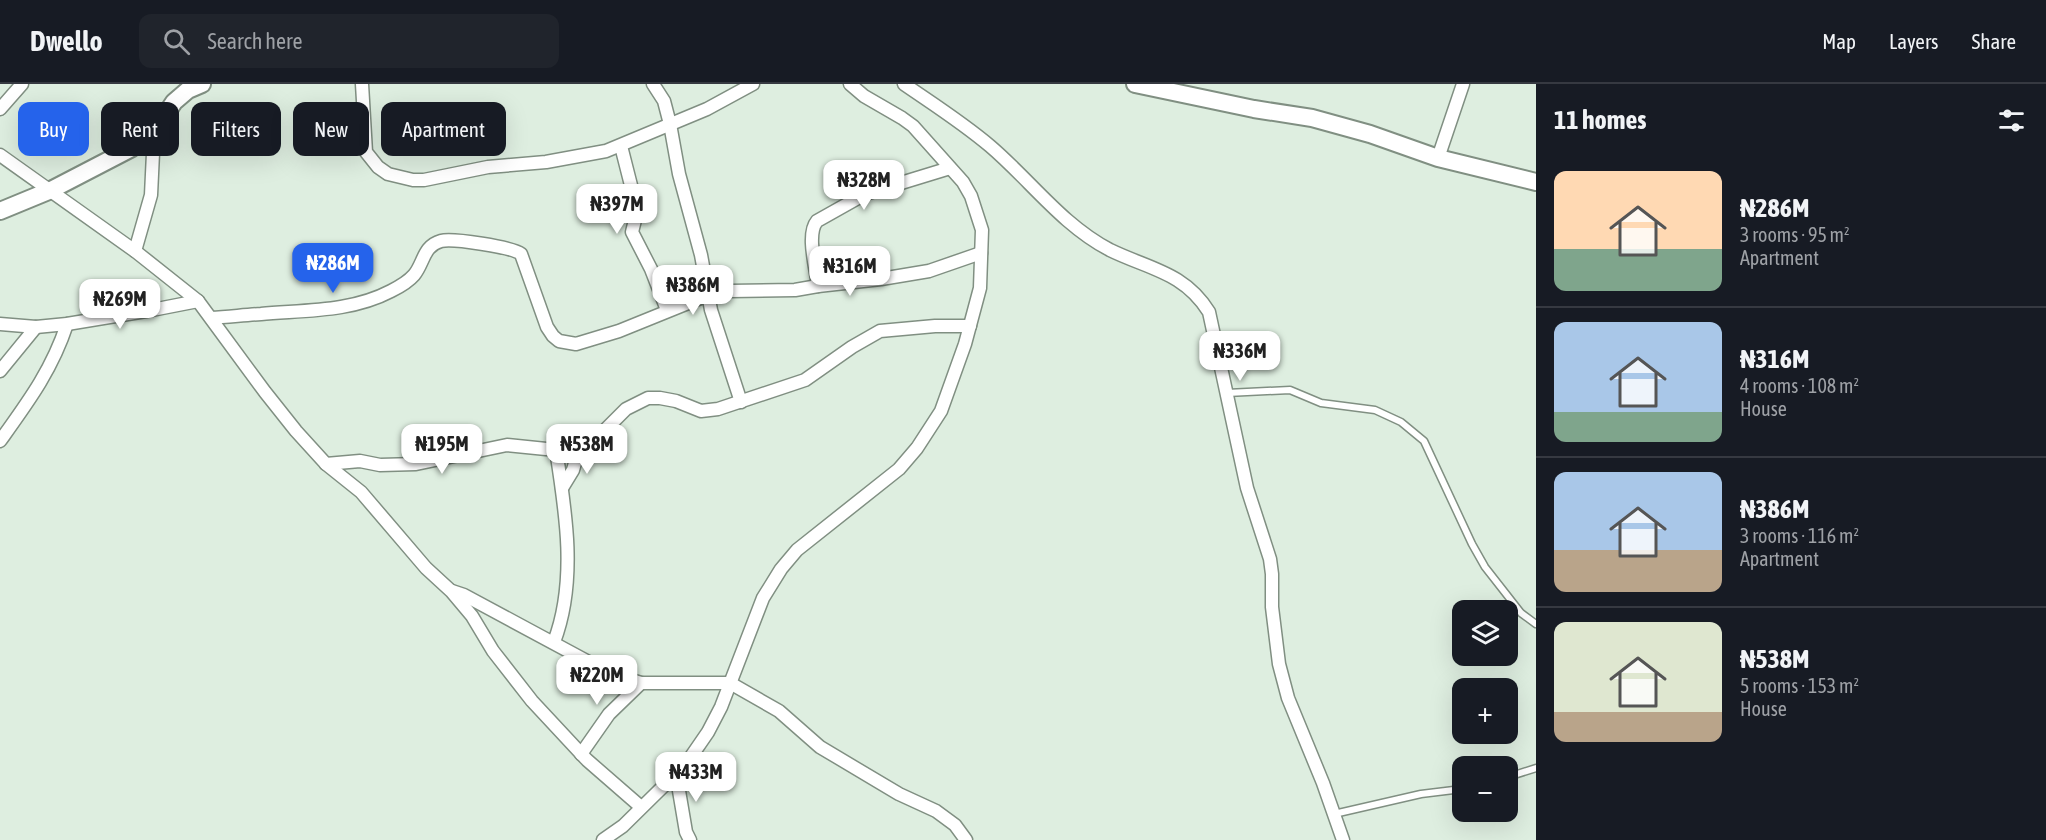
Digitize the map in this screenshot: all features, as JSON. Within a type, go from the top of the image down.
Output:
[{"type":"street","points":[[0,109],[22,84]]},
{"type":"street","points":[[362,84],[366,152],[378,168],[388,174],[424,180],[488,167],[577,157],[621,146],[707,109],[753,84]]},
{"type":"street","points":[[654,84],[664,101],[708,295],[719,337],[741,402]]},
{"type":"street","points":[[603,840],[623,826],[686,764],[708,732],[721,707],[763,598],[781,569],[798,550],[899,469],[917,448],[941,411],[970,326],[980,288],[982,230],[977,209],[963,182],[913,126],[902,117],[864,96],[850,84]]},
{"type":"street","points":[[904,84],[989,145],[1077,229],[1110,250],[1156,267],[1181,281],[1200,297],[1209,312],[1247,488],[1270,558],[1272,607],[1279,664],[1292,709],[1343,840]]},
{"type":"street","points":[[1134,84],[1254,109],[1312,118],[1370,134],[1438,158],[1536,182]]},
{"type":"street","points":[[1438,158],[1463,84]]},
{"type":"street","points":[[174,102],[192,86]]},
{"type":"street","points":[[621,146],[637,212],[632,232],[667,310]]},
{"type":"street","points":[[0,155],[135,251],[198,300],[265,392],[326,464],[361,492],[426,568],[451,591],[472,616],[493,651],[532,701],[581,754],[641,807]]},
{"type":"street","points":[[0,211],[51,190],[117,156]]},
{"type":"street","points":[[135,251],[151,195],[153,156]]},
{"type":"street","points":[[818,286],[811,234],[818,221],[865,194],[950,168]]},
{"type":"street","points":[[211,318],[336,309],[364,301],[389,292],[405,283],[416,272],[428,248],[438,242],[448,240],[515,250],[521,254],[547,327],[553,336],[563,343],[576,344],[641,323],[667,310],[708,295],[730,291],[795,290],[929,271],[981,253]]},
{"type":"street","points":[[0,324],[36,327],[67,324],[198,300]]},
{"type":"street","points":[[0,441],[38,389],[61,342],[67,324]]},
{"type":"street","points":[[326,464],[360,461],[380,465],[416,464],[507,445],[556,450],[579,449],[600,435],[626,409],[648,398],[676,401],[701,411],[741,402],[805,380],[852,347],[880,331],[935,326],[970,326]]},
{"type":"street","points":[[0,371],[36,327]]},
{"type":"street","points":[[562,488],[573,470],[579,449]]},
{"type":"street","points":[[554,642],[566,600],[567,565],[562,488],[556,450]]},
{"type":"street","points":[[451,591],[464,595],[609,673],[641,683],[730,683],[779,711],[820,747],[899,794],[936,811],[955,825],[966,840]]},
{"type":"street","points":[[581,754],[609,714],[641,683]]},
{"type":"street","points":[[676,773],[690,840]]},
{"type":"lane","points":[[1227,393],[1290,390],[1321,403],[1375,410],[1401,422],[1424,441],[1485,567],[1521,612],[1536,624]]},
{"type":"lane","points":[[1518,774],[1536,768]]},
{"type":"lane","points":[[1334,814],[1421,794],[1452,790]]}]
